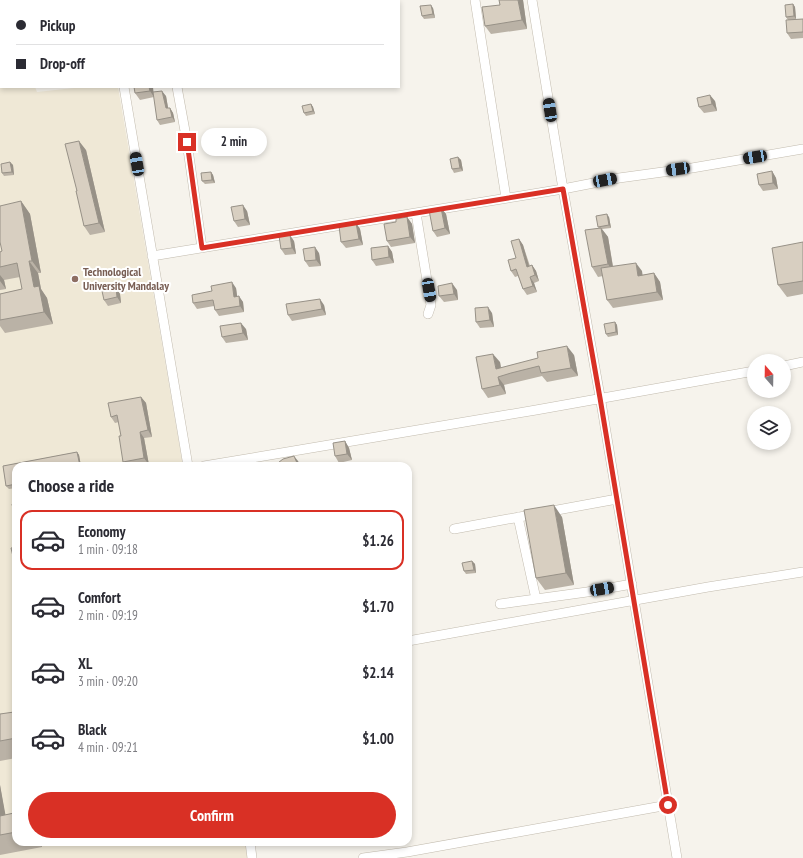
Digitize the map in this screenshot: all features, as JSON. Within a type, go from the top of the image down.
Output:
[{"type":"street","points":[[475,0],[506,198]]},
{"type":"street","points":[[532,0],[563,189],[632,584],[677,858]]},
{"type":"street","points":[[124,88],[187,462]]},
{"type":"street","points":[[177,88],[187,142],[202,248]]},
{"type":"street","points":[[152,256],[563,189],[619,178],[692,168],[803,149]]},
{"type":"street","points":[[416,213],[431,305],[428,314]]},
{"type":"street","points":[[791,365],[803,362]]},
{"type":"street","points":[[229,462],[747,372]]},
{"type":"street","points":[[454,529],[617,499]]},
{"type":"street","points":[[518,517],[536,599]]},
{"type":"street","points":[[412,640],[803,572]]},
{"type":"street","points":[[500,604],[632,584]]},
{"type":"street","points":[[363,858],[408,855],[668,805]]},
{"type":"street","points":[[250,846],[252,858]]},
{"type":"shaded area","name":"Technological University Mandalay","points":[[0,88],[35,88],[37,92],[74,88],[118,88],[182,462],[12,462],[12,846],[248,846],[250,858],[0,858]]},
{"type":"building","points":[[499,0],[518,0],[522,20],[485,26],[482,7],[500,5]]},
{"type":"building","points":[[793,4],[794,16],[786,17],[785,5]]},
{"type":"building","points":[[431,5],[433,14],[422,16],[420,6]]},
{"type":"building","points":[[803,19],[803,32],[787,33],[786,20]]},
{"type":"building","points":[[134,88],[149,88],[150,91],[135,93]]},
{"type":"building","points":[[162,91],[166,108],[170,108],[172,117],[157,120],[153,92]]},
{"type":"building","points":[[710,95],[712,104],[699,107],[697,98]]},
{"type":"building","points":[[311,104],[313,111],[304,113],[302,106]]},
{"type":"building","points":[[79,141],[99,223],[84,226],[65,144]]},
{"type":"building","points":[[458,157],[460,168],[452,169],[450,159]]},
{"type":"building","points":[[10,162],[12,172],[2,173],[1,164]]},
{"type":"building","points":[[772,171],[773,183],[759,185],[757,174]]},
{"type":"building","points":[[211,172],[212,180],[202,181],[201,173]]},
{"type":"building","points":[[21,201],[32,261],[29,261],[34,287],[39,286],[44,312],[0,320],[0,294],[22,289],[17,263],[0,267],[0,252],[2,251],[0,242],[0,206]]},
{"type":"building","points":[[243,205],[245,219],[234,221],[231,207]]},
{"type":"building","points":[[441,208],[445,228],[433,231],[429,210]]},
{"type":"building","points":[[607,214],[609,225],[598,227],[596,216]]},
{"type":"building","points":[[407,217],[410,237],[387,241],[384,224],[396,222],[396,219]]},
{"type":"building","points":[[356,223],[359,239],[341,242],[339,226]]},
{"type":"building","points":[[601,228],[608,264],[592,267],[585,230]]},
{"type":"building","points":[[290,235],[292,248],[281,249],[279,236]]},
{"type":"building","points":[[519,239],[527,267],[532,265],[535,275],[530,277],[533,286],[523,289],[516,269],[511,271],[508,260],[516,258],[511,241]]},
{"type":"building","points":[[803,242],[803,281],[778,285],[772,248]]},
{"type":"building","points":[[388,246],[389,257],[372,260],[371,248]]},
{"type":"building","points":[[315,247],[316,260],[305,261],[303,249]]},
{"type":"building","points":[[636,263],[638,276],[654,273],[657,292],[607,300],[601,268]]},
{"type":"building","points":[[232,282],[234,297],[239,296],[240,306],[215,310],[213,300],[193,303],[192,295],[212,291],[211,286]]},
{"type":"building","points":[[452,283],[454,294],[439,296],[438,286]]},
{"type":"building","points":[[116,288],[117,297],[104,300],[102,291]]},
{"type":"building","points":[[320,299],[322,309],[288,315],[286,304]]},
{"type":"building","points":[[488,307],[490,320],[476,322],[475,308]]},
{"type":"building","points":[[615,322],[616,332],[606,334],[604,324]]},
{"type":"building","points":[[241,323],[243,333],[222,337],[220,326]]},
{"type":"building","points":[[567,346],[571,368],[541,373],[539,366],[498,377],[500,385],[482,389],[476,357],[493,354],[496,369],[538,358],[537,352]]},
{"type":"building","points":[[141,397],[148,430],[140,432],[144,458],[123,462],[119,436],[121,436],[117,415],[111,417],[108,403]]},
{"type":"building","points":[[345,441],[347,454],[335,456],[333,443]]},
{"type":"building","points":[[77,452],[79,462],[24,462]]},
{"type":"building","points":[[294,456],[297,462],[279,462],[283,459]]},
{"type":"building","points":[[12,464],[12,485],[6,486],[3,466]]},
{"type":"building","points":[[554,505],[566,573],[536,578],[524,510]]},
{"type":"building","points":[[472,561],[474,570],[464,571],[462,563]]},
{"type":"building","points":[[12,712],[12,739],[0,741],[0,714]]},
{"type":"building","points":[[12,813],[12,833],[0,835],[0,816]]},
{"type":"place","name":"Technological University Mandalay","points":[[75,279]]},
{"type":"route","points":[[187,142],[202,248],[563,189],[600,398],[668,805]]}]
